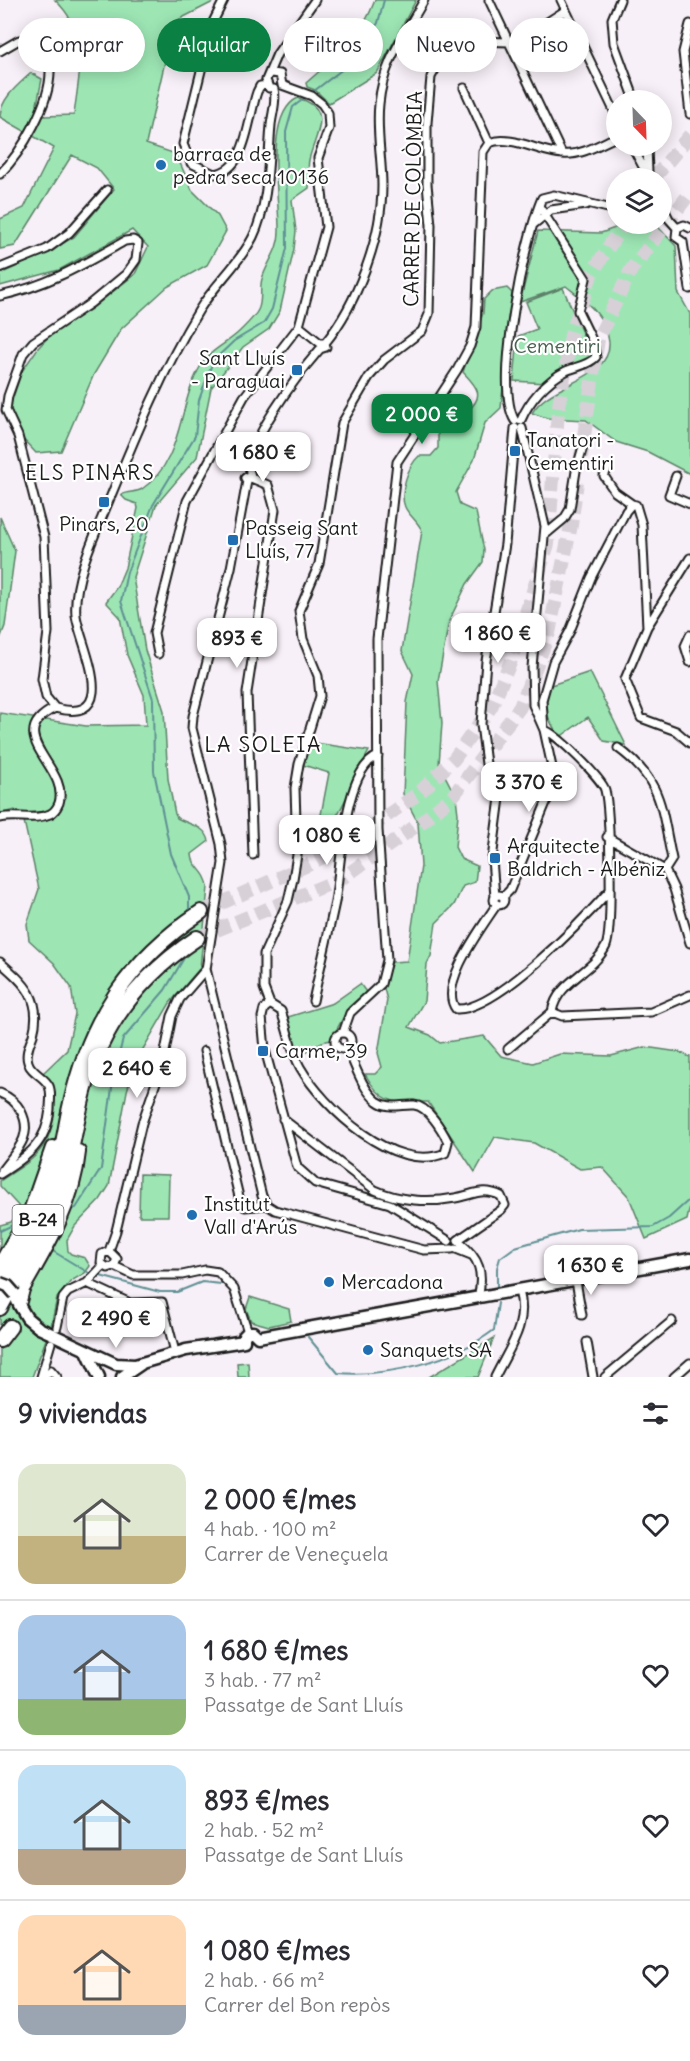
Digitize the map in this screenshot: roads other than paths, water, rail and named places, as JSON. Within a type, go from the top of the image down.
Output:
[{"type":"highway","name":"B-24","points":[[0,1284],[38,1219],[55,1175],[83,1058],[99,1021],[119,989],[153,948],[201,912]]},
{"type":"highway","name":"B-24","points":[[0,1308],[48,1224],[97,1051],[113,1020],[141,983],[172,955],[196,938]]},
{"type":"highway","points":[[0,1266],[37,1198],[66,1098],[83,1058]]},
{"type":"highway","points":[[18,1300],[22,1288],[63,1214],[73,1187],[78,1152],[80,1109]]},
{"type":"highway","points":[[0,1340],[5,1328]]},
{"type":"street","points":[[158,654],[154,633],[187,501],[244,397],[299,326],[326,227],[318,158],[329,128],[328,113],[322,104],[309,95],[282,85],[260,86],[239,155],[231,167],[214,174],[191,163],[183,144],[213,22],[224,0]]},
{"type":"street","points":[[0,818],[16,814],[38,817],[49,815],[60,801],[57,787],[31,748],[26,734],[35,717],[55,708],[76,710],[86,705],[92,697],[93,673],[76,615],[89,549],[157,387],[200,309],[253,237],[263,202],[275,94],[266,78],[277,54],[315,0]]},
{"type":"street","points":[[283,1119],[375,1190],[390,1197],[444,1200],[483,1190],[501,1196],[505,1205],[454,1244],[419,1248],[275,1210],[267,1205],[262,1196],[206,969],[223,863],[221,844],[192,728],[193,716],[231,568],[249,478],[250,459],[282,396],[346,316],[353,301],[376,229],[382,199],[378,117],[381,92],[400,37],[424,0]]},
{"type":"street","points":[[489,0],[509,42]]},
{"type":"street","points":[[561,0],[606,94]]},
{"type":"street","points":[[620,0],[612,19],[614,43],[631,90]]},
{"type":"street","name":"CARRER DE COLÒMBIA","points":[[554,18],[566,10]]},
{"type":"street","points":[[690,24],[683,52],[690,114]]},
{"type":"street","points":[[0,51],[19,40],[35,42],[48,59],[51,72],[48,87],[25,142],[0,174]]},
{"type":"street","name":"CARRER DE COLÒMBIA","points":[[270,1004],[264,988],[264,954],[288,901],[293,879],[297,855],[295,788],[299,764],[320,696],[318,676],[303,639],[299,611],[319,564],[342,423],[369,377],[384,360],[422,331],[429,314],[431,225],[427,184],[427,133],[431,77],[441,59],[458,45],[473,41],[509,42]]},
{"type":"street","points":[[523,72],[562,154]]},
{"type":"street","points":[[270,73],[280,74],[282,85]]},
{"type":"street","points":[[464,88],[489,143]]},
{"type":"street","points":[[343,1033],[350,1013],[381,984],[387,960],[378,830],[377,639],[397,462],[457,370],[470,346],[476,327],[483,152],[489,143],[506,141],[562,154],[576,154],[606,141]]},
{"type":"street","points":[[0,268],[47,249],[69,233],[107,190]]},
{"type":"street","points":[[544,730],[533,705],[532,667],[546,534],[518,424],[508,402],[513,309],[542,198],[554,195],[606,208]]},
{"type":"street","points":[[534,225],[551,210],[592,204]]},
{"type":"street","points":[[498,899],[492,859],[493,831],[500,798],[486,764],[481,724],[486,661],[505,544],[518,424],[530,402],[547,384],[596,357],[596,351],[578,311],[585,291],[586,279],[539,206]]},
{"type":"street","points":[[672,224],[677,228]]},
{"type":"street","points":[[677,228],[682,225],[690,228]]},
{"type":"street","points":[[677,228],[676,237],[687,240],[690,289]]},
{"type":"street","points":[[0,296],[33,288],[67,275],[125,241],[138,243],[138,254],[126,274],[91,303],[33,342],[23,354],[8,396],[6,410],[18,436],[44,537],[48,615],[42,679],[46,697],[55,708]]},
{"type":"street","points":[[299,326],[322,345]]},
{"type":"street","points":[[546,534],[564,519],[570,509],[576,471],[584,443]]},
{"type":"street","points":[[608,468],[604,477],[615,492],[636,505],[642,525],[647,627]]},
{"type":"street","points":[[676,476],[669,495],[690,504]]},
{"type":"street","points":[[249,478],[268,486],[275,510],[247,693],[254,855]]},
{"type":"street","points":[[610,890],[546,957],[498,991],[464,1009],[456,1009],[451,993],[457,970],[498,899],[510,890],[555,781],[544,730],[542,700],[553,662],[570,632],[591,578],[626,511],[632,504]]},
{"type":"street","points":[[690,558],[647,627],[626,670],[627,686],[641,718],[676,731],[690,743]]},
{"type":"street","points":[[690,635],[685,646],[690,662]]},
{"type":"street","points":[[508,1049],[552,1012],[557,997],[567,985],[602,953],[611,921],[608,837],[603,785],[557,736],[551,731],[544,730]]},
{"type":"street","points":[[618,748],[652,781],[662,804],[672,859],[665,870]]},
{"type":"street","points":[[313,1001],[335,899],[343,837],[352,797],[363,770],[370,760],[378,756]]},
{"type":"street","points":[[608,837],[665,870],[674,889],[690,943]]},
{"type":"street","points":[[0,962],[23,981],[29,991],[35,1025],[27,1053],[28,1062],[47,1083],[51,1095],[47,1130],[39,1145],[21,1162],[0,1174]]},
{"type":"street","points":[[109,1251],[116,1232],[142,1123],[163,1062],[172,1016],[180,999],[206,969]]},
{"type":"street","points":[[552,1012],[562,1016],[651,1012],[690,995]]},
{"type":"street","points":[[347,1048],[363,1083],[378,1102],[390,1107],[414,1105],[423,1108],[428,1113],[448,1142],[445,1153],[428,1157],[388,1147],[360,1132],[337,1114],[301,1068],[288,1042],[282,1011],[270,1004],[264,1009],[262,1017],[265,1050],[297,1167],[315,1183],[390,1204],[471,1256],[482,1272],[478,1298]]},
{"type":"street","points":[[343,1033],[351,1040],[347,1048]]},
{"type":"street","points":[[343,1033],[338,1034],[335,1041],[339,1048],[347,1048]]},
{"type":"street","points":[[204,1051],[240,1201],[245,1207],[267,1205]]},
{"type":"street","points":[[0,1093],[16,1102],[26,1125],[22,1145],[0,1174]]},
{"type":"street","points":[[109,1251],[117,1258],[114,1266]]},
{"type":"street","points":[[101,1268],[100,1258],[104,1252],[109,1251]]},
{"type":"street","points":[[57,1327],[63,1298],[68,1292],[89,1282],[101,1268],[114,1266],[133,1275],[182,1275],[205,1270],[218,1272],[234,1289],[246,1345],[254,1346],[258,1337],[690,1259]]},
{"type":"street","points":[[576,1281],[582,1315]]},
{"type":"street","points":[[89,1282],[130,1303],[162,1302],[175,1352]]},
{"type":"street","points":[[0,1284],[8,1286],[27,1318],[39,1328]]},
{"type":"street","points":[[495,1377],[517,1334],[522,1314],[519,1291]]},
{"type":"street","points":[[5,1328],[17,1317],[18,1300]]},
{"type":"street","points":[[605,1377],[672,1321]]},
{"type":"street","points":[[5,1328],[25,1324],[39,1328],[116,1364],[144,1362],[175,1352],[246,1337]]},
{"type":"street","points":[[43,1377],[51,1342]]},
{"type":"street","points":[[587,1342],[593,1377]]},
{"type":"street","points":[[87,1351],[99,1377]]},
{"type":"street","points":[[122,1377],[144,1362]]},
{"type":"street","points":[[674,1377],[690,1363]]},
{"type":"street","points":[[43,1377],[51,1370],[57,1377]]},
{"type":"waterway","points":[[189,915],[189,897],[171,854],[154,771],[153,699],[121,601],[127,572],[153,505],[195,436],[199,400],[213,361],[234,341],[264,323],[272,309],[287,248],[286,132],[293,107],[352,62],[378,23],[384,0]]},
{"type":"waterway","points":[[71,1209],[76,1208],[101,1169],[114,1073],[123,1039],[165,990],[187,953]]},
{"type":"waterway","points":[[497,1288],[497,1268],[500,1258],[515,1247],[579,1229],[653,1227],[669,1218],[690,1199]]},
{"type":"waterway","points":[[0,1231],[17,1223]]},
{"type":"waterway","points":[[51,1250],[89,1273],[160,1292],[177,1292],[202,1282],[221,1284]]},
{"type":"waterway","points":[[308,1337],[338,1373],[358,1374],[399,1369],[440,1358],[478,1341],[494,1330],[498,1303]]},
{"type":"tunnel","points":[[662,168],[690,135]]},
{"type":"tunnel","points":[[581,457],[598,339],[631,270],[690,193]]},
{"type":"tunnel","points":[[201,912],[310,864],[348,843],[419,793],[454,759],[491,707],[510,663],[548,544],[558,412],[571,335],[591,275],[617,234]]},
{"type":"tunnel","points":[[197,938],[341,879],[423,821],[453,796],[520,707],[549,633],[571,525],[577,482]]},
{"type":"place","name":"barraca de pedra seca 10136","points":[[161,165]]},
{"type":"place","name":"Sant Lluís - Paraguai","points":[[297,370]]},
{"type":"place","name":"Tanatori - Cementiri","points":[[515,451]]},
{"type":"place","name":"Pinars, 20","points":[[104,502]]},
{"type":"place","name":"Passeig Sant Lluís, 77","points":[[233,540]]},
{"type":"place","name":"Arquitecte Baldrich - Albéniz","points":[[495,858]]},
{"type":"place","name":"Carme, 39","points":[[263,1051]]},
{"type":"place","name":"Institut Vall d'Arús","points":[[192,1215]]},
{"type":"place","name":"Mercadona","points":[[329,1282]]},
{"type":"place","name":"Sanquets SA","points":[[368,1350]]},
{"type":"district","name":"ELS PINARS","points":[[90,473]]},
{"type":"district","name":"LA SOLEIA","points":[[263,745]]},
{"type":"park label","name":"Cementiri","points":[[557,346]]}]
